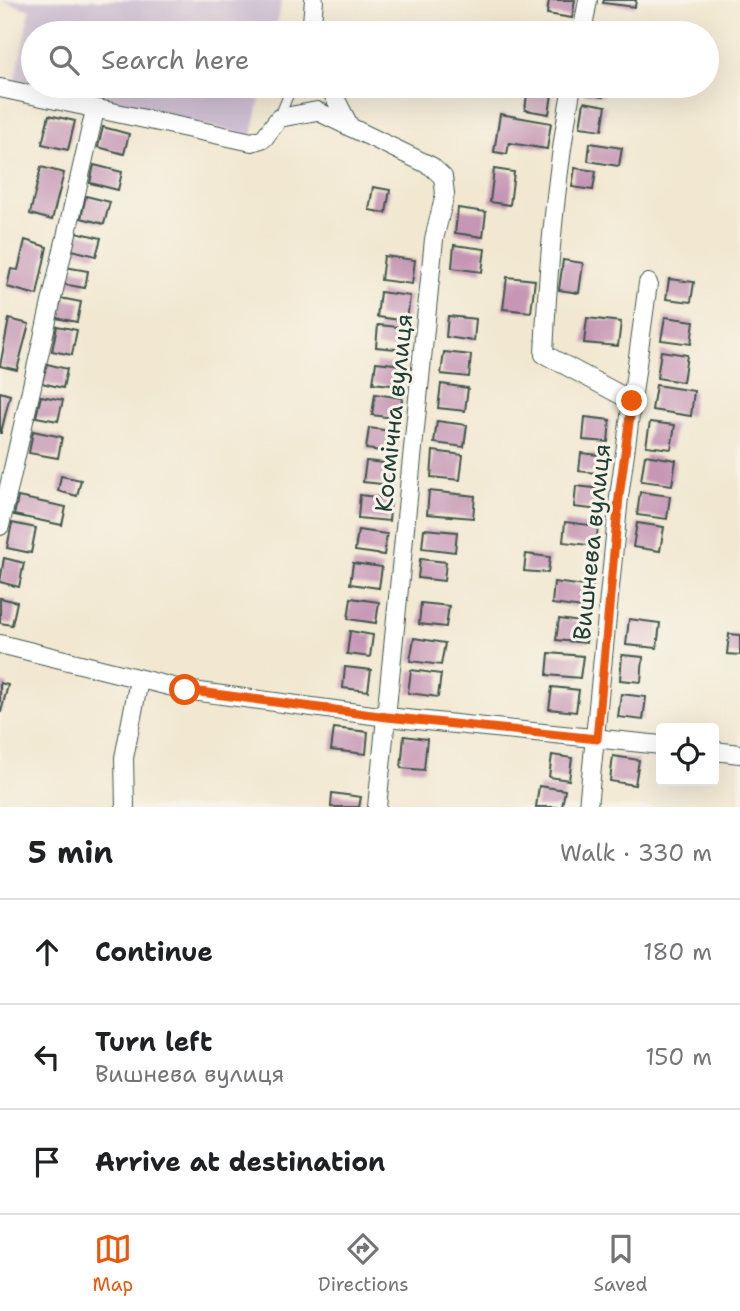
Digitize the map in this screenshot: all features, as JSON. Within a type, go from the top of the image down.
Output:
[{"type":"street","points":[[312,21],[314,0]]},
{"type":"street","points":[[584,21],[588,0]]},
{"type":"street","points":[[0,88],[21,93]]},
{"type":"street","points":[[43,98],[253,142],[264,138],[279,118]]},
{"type":"street","points":[[335,98],[350,127]]},
{"type":"street","points":[[570,98],[563,138],[547,292],[544,354],[632,401]]},
{"type":"street","points":[[0,526],[95,110]]},
{"type":"street","name":"Космічна вулиця","points":[[279,118],[317,111],[431,166],[443,177],[445,194],[435,239],[377,807]]},
{"type":"street","name":"Вишнева вулиця","points":[[588,807],[597,739],[619,497],[648,283]]},
{"type":"street","points":[[0,644],[185,690],[387,717],[656,745]]},
{"type":"street","points":[[125,807],[124,758],[139,680]]},
{"type":"street","points":[[719,752],[740,754]]},
{"type":"lane","points":[[279,118],[287,98]]},
{"type":"shaded area","points":[[0,0],[282,0],[278,21],[28,21],[30,10]]},
{"type":"shaded area","points":[[21,52],[21,86],[14,85]]},
{"type":"shaded area","points":[[76,98],[260,98],[252,135]]},
{"type":"building","points":[[549,0],[575,0],[572,18],[547,14]]},
{"type":"building","points":[[604,0],[636,0],[635,7],[603,3]]},
{"type":"building","points":[[526,98],[551,98],[549,114],[525,110]]},
{"type":"building","points":[[584,102],[606,106],[602,130],[580,127]]},
{"type":"building","points":[[500,114],[551,123],[547,149],[509,143],[507,154],[494,152]]},
{"type":"building","points":[[49,115],[75,121],[68,150],[42,144]]},
{"type":"building","points":[[103,127],[129,134],[124,154],[98,147]]},
{"type":"building","points":[[590,143],[622,148],[619,166],[588,161]]},
{"type":"building","points":[[94,165],[122,172],[118,190],[90,183]]},
{"type":"building","points":[[41,167],[64,173],[52,220],[30,214]]},
{"type":"building","points":[[575,168],[596,171],[593,190],[572,187]]},
{"type":"building","points":[[494,169],[514,172],[510,205],[490,202]]},
{"type":"building","points":[[373,187],[390,190],[386,213],[369,210]]},
{"type":"building","points":[[86,196],[110,202],[104,224],[81,218]]},
{"type":"building","points":[[458,208],[486,212],[483,237],[455,233]]},
{"type":"building","points":[[76,232],[101,238],[96,256],[72,250]]},
{"type":"building","points":[[25,240],[47,247],[37,295],[7,287],[11,269],[18,270]]},
{"type":"building","points":[[454,245],[485,249],[482,272],[452,268]]},
{"type":"building","points":[[384,256],[415,260],[412,284],[381,280]]},
{"type":"building","points":[[563,260],[583,263],[579,293],[559,290]]},
{"type":"building","points":[[65,267],[88,271],[85,288],[62,284]]},
{"type":"building","points":[[507,277],[535,280],[531,312],[503,309]]},
{"type":"building","points":[[669,279],[694,282],[691,302],[666,299]]},
{"type":"building","points":[[380,292],[410,296],[407,321],[377,317]]},
{"type":"building","points":[[60,298],[81,302],[77,322],[56,318]]},
{"type":"building","points":[[448,316],[476,319],[474,341],[446,337]]},
{"type":"building","points":[[665,317],[694,321],[691,344],[661,340]]},
{"type":"building","points":[[587,318],[621,322],[618,346],[584,343]]},
{"type":"building","points":[[9,319],[29,324],[17,370],[0,366]]},
{"type":"building","points":[[378,325],[409,328],[406,350],[376,347]]},
{"type":"building","points":[[57,326],[77,330],[72,355],[52,351]]},
{"type":"building","points":[[661,351],[687,355],[683,382],[657,378]]},
{"type":"building","points":[[444,352],[471,355],[469,377],[441,374]]},
{"type":"building","points":[[376,362],[403,365],[400,386],[373,383]]},
{"type":"building","points":[[47,364],[67,369],[63,388],[42,383]]},
{"type":"building","points":[[441,384],[468,388],[465,411],[438,408]]},
{"type":"building","points":[[656,385],[694,391],[691,416],[652,410]]},
{"type":"building","points":[[0,392],[10,395],[1,433],[0,433]]},
{"type":"building","points":[[375,394],[402,398],[400,419],[372,415]]},
{"type":"building","points":[[41,396],[63,400],[58,421],[36,417]]},
{"type":"building","points":[[585,417],[610,420],[608,442],[583,440]]},
{"type":"building","points":[[437,421],[467,425],[464,447],[434,443]]},
{"type":"building","points":[[650,422],[675,425],[671,449],[646,446]]},
{"type":"building","points":[[369,428],[398,432],[395,453],[366,449]]},
{"type":"building","points":[[33,431],[62,437],[58,458],[29,453]]},
{"type":"building","points":[[433,451],[463,455],[460,480],[431,477]]},
{"type":"building","points":[[581,453],[607,456],[605,474],[579,471]]},
{"type":"building","points":[[645,455],[676,460],[672,485],[641,481]]},
{"type":"building","points":[[366,461],[393,464],[391,485],[363,482]]},
{"type":"building","points":[[61,476],[81,480],[77,496],[58,491]]},
{"type":"building","points":[[576,486],[602,489],[600,510],[574,507]]},
{"type":"building","points":[[429,491],[475,496],[473,518],[427,514]]},
{"type":"building","points":[[640,492],[670,496],[667,519],[637,515]]},
{"type":"building","points":[[360,495],[391,499],[389,521],[358,518]]},
{"type":"building","points":[[18,497],[66,507],[62,525],[14,515]]},
{"type":"building","points":[[565,522],[598,526],[596,546],[563,542]]},
{"type":"building","points":[[12,523],[36,528],[31,553],[7,548]]},
{"type":"building","points":[[637,523],[664,527],[660,551],[633,547]]},
{"type":"building","points":[[424,529],[457,532],[455,552],[422,548]]},
{"type":"building","points":[[358,530],[387,534],[384,555],[355,551]]},
{"type":"building","points":[[526,554],[550,557],[548,573],[524,571]]},
{"type":"building","points":[[4,558],[24,563],[19,587],[0,582]]},
{"type":"building","points":[[420,559],[446,562],[444,581],[418,578]]},
{"type":"building","points":[[353,563],[382,567],[379,588],[350,584]]},
{"type":"building","points":[[554,582],[593,587],[590,609],[552,604]]},
{"type":"building","points":[[0,598],[17,602],[12,625],[0,623]]},
{"type":"building","points":[[351,598],[379,602],[376,623],[348,619]]},
{"type":"building","points":[[421,603],[449,606],[446,627],[419,624]]},
{"type":"building","points":[[559,619],[588,623],[586,643],[556,640]]},
{"type":"building","points":[[629,619],[660,623],[657,648],[626,645]]},
{"type":"building","points":[[350,631],[373,635],[370,657],[347,654]]},
{"type":"building","points":[[729,634],[740,635],[740,655],[727,654]]},
{"type":"building","points":[[414,638],[445,643],[441,665],[410,661]]},
{"type":"building","points":[[549,653],[583,656],[580,678],[547,675]]},
{"type":"building","points":[[622,655],[643,657],[641,682],[620,680]]},
{"type":"building","points":[[345,667],[371,670],[368,691],[343,688]]},
{"type":"building","points":[[411,670],[441,674],[438,697],[408,693]]},
{"type":"building","points":[[0,683],[8,685],[1,712],[0,712]]},
{"type":"building","points":[[552,687],[579,690],[576,712],[549,709]]},
{"type":"building","points":[[621,694],[646,697],[643,720],[618,717]]},
{"type":"building","points":[[334,728],[368,732],[366,754],[331,750]]},
{"type":"building","points":[[404,736],[427,739],[424,770],[401,768]]},
{"type":"building","points":[[552,755],[572,758],[569,780],[549,777]]},
{"type":"building","points":[[613,756],[639,760],[635,785],[610,781]]},
{"type":"building","points":[[539,786],[565,790],[562,807],[536,807]]},
{"type":"building","points":[[332,793],[361,797],[359,807],[331,807]]},
{"type":"route","points":[[185,690],[387,717],[597,739],[619,497],[632,401]]}]
